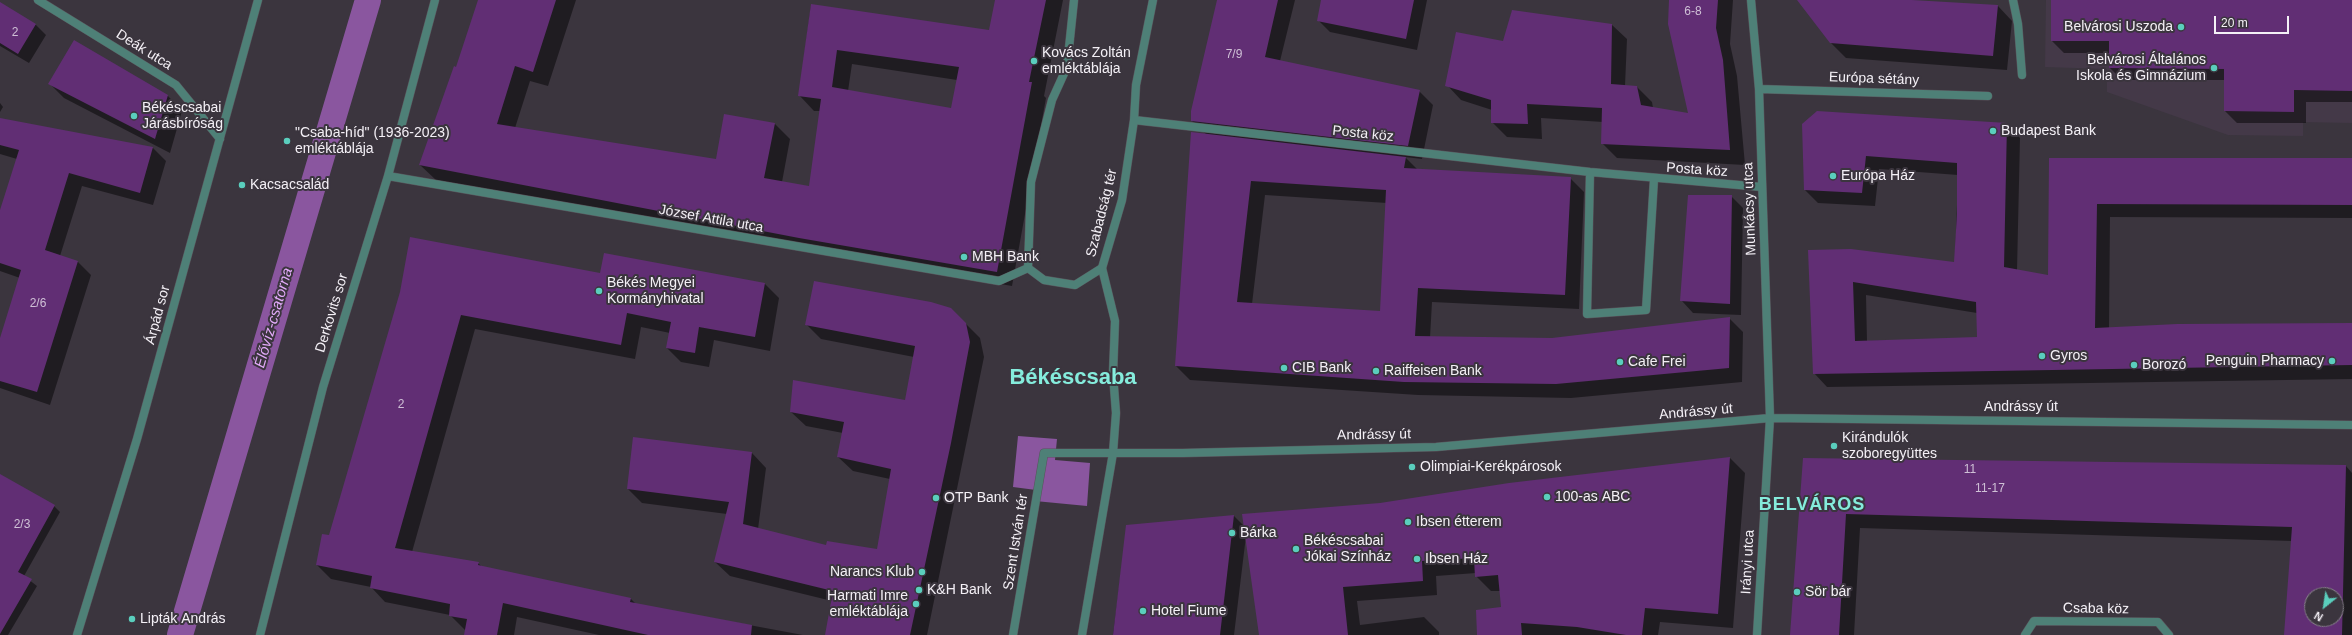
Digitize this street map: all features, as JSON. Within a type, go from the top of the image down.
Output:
[{"type":"street","name":"Deák utca","points":[[38,0],[176,85],[220,139]]},
{"type":"street","name":"Árpád sor","points":[[77,635],[137,439],[258,0]]},
{"type":"street","name":"Derkovits sor","points":[[260,635],[323,387],[388,176],[435,0]]},
{"type":"street","points":[[1028,268],[1031,182],[1052,100],[1067,67],[1074,0]]},
{"type":"street","name":"Szabadság tér","points":[[1028,268],[1044,280],[1075,285],[1102,268],[1122,200],[1134,120],[1136,85],[1152,0]]},
{"type":"street","name":"Munkácsy utca","points":[[1751,0],[1759,89],[1770,418]]},
{"type":"street","points":[[2013,0],[2018,24],[2022,75]]},
{"type":"street","name":"Európa sétány","points":[[1759,89],[1988,96]]},
{"type":"street","name":"Posta köz","points":[[1134,120],[1654,179],[1762,187]]},
{"type":"street","name":"Posta köz","points":[[1590,172],[1587,314],[1646,310],[1654,179]]},
{"type":"street","name":"József Attila utca","points":[[388,176],[998,281],[1028,268]]},
{"type":"street","points":[[1082,635],[1113,453],[1116,413],[1113,367],[1114,321],[1102,268]]},
{"type":"street","name":"Andrássy út","points":[[1044,453],[1436,447],[1770,418],[2352,425]]},
{"type":"street","name":"Irányi utca","points":[[1757,635],[1770,418]]},
{"type":"street","name":"Szent István tér","points":[[1013,635],[1044,453]]},
{"type":"street","name":"Csaba köz","points":[[2025,635],[2034,621],[2158,622],[2169,635]]},
{"type":"shaded area","name":"Belvárosi Általános Iskola és Gimnázium","points":[[2046,0],[2352,0],[2352,123],[2303,122],[2303,136],[2228,135],[2107,92],[2107,69],[2045,67]]},
{"type":"shaded area","points":[[1018,436],[1057,439],[1055,460],[1090,463],[1087,506],[1035,501],[1036,490],[1013,487]]},
{"type":"building","points":[[478,0],[556,0],[533,72],[515,66],[497,124],[716,159],[724,114],[775,123],[764,178],[809,186],[821,99],[798,96],[811,4],[989,30],[995,0],[1046,0],[1029,82],[1032,82],[997,272],[799,238],[419,165],[454,66],[456,67]],"holes":[[[837,50],[959,67],[951,108],[832,87]]]},
{"type":"building","points":[[1217,0],[1278,0],[1265,57],[1420,90],[1408,146],[1191,121],[1191,111]]},
{"type":"building","points":[[1321,0],[1414,0],[1406,39],[1317,21]]},
{"type":"building","points":[[1669,0],[1718,0],[1716,28],[1723,60],[1730,150],[1601,144],[1602,108],[1527,104],[1528,124],[1491,123],[1491,100],[1445,86],[1456,32],[1503,41],[1512,10],[1612,24],[1611,84],[1637,86],[1641,105],[1688,113],[1668,24]]},
{"type":"building","points":[[1797,0],[1912,0],[1998,5],[1993,56],[1830,43]]},
{"type":"building","name":"Belvárosi Általános Iskola és Gimnázium","points":[[2051,0],[2352,0],[2352,91],[2294,90],[2294,112],[2224,111],[2224,69],[2109,68],[2109,41],[2051,41]]},
{"type":"building","points":[[0,2],[36,24],[18,54],[0,43]]},
{"type":"building","points":[[74,40],[168,95],[155,139],[48,84]]},
{"type":"building","points":[[1817,111],[2007,123],[2004,267],[2048,275],[2049,158],[2352,158],[2352,205],[2097,204],[2095,328],[2177,324],[2352,323],[2352,365],[1813,374],[1808,250],[1851,249],[1954,262],[1957,214],[1957,163],[1866,156],[1862,193],[1804,190],[1802,124]],"holes":[[[1853,282],[1976,302],[1977,337],[1855,341]]]},
{"type":"building","points":[[0,118],[153,147],[140,193],[69,173],[45,250],[78,261],[37,392],[0,381],[0,338],[21,270],[0,263],[0,210],[19,150],[0,145]]},
{"type":"building","points":[[1191,132],[1406,157],[1404,168],[1571,177],[1565,295],[1418,288],[1415,336],[1552,338],[1730,317],[1729,368],[1556,384],[1404,382],[1175,366]],"holes":[[[1251,181],[1386,190],[1380,311],[1237,302]]]},
{"type":"building","points":[[1688,195],[1732,195],[1730,304],[1680,301]]},
{"type":"building","points":[[410,237],[600,273],[604,253],[765,283],[755,337],[699,327],[695,353],[666,348],[671,322],[627,313],[621,345],[461,315],[395,548],[479,562],[478,565],[631,598],[630,602],[752,625],[751,635],[648,635],[503,603],[497,635],[464,635],[467,619],[449,616],[450,604],[370,588],[372,576],[316,565],[322,534],[329,535],[400,292]]},
{"type":"building","points":[[814,281],[931,302],[951,308],[966,323],[970,342],[951,443],[910,635],[825,635],[833,591],[714,562],[729,502],[627,489],[633,437],[752,452],[743,524],[826,545],[827,541],[877,549],[891,469],[837,457],[844,422],[790,412],[793,380],[905,400],[915,346],[805,325]]},
{"type":"building","points":[[1730,457],[1718,614],[1645,608],[1642,635],[1626,635],[1577,627],[1521,623],[1522,635],[1477,635],[1476,610],[1501,607],[1498,575],[1475,577],[1474,558],[1422,561],[1423,581],[1343,587],[1348,635],[1259,635],[1242,514],[1380,503],[1509,483]]},
{"type":"building","points":[[1803,458],[2346,465],[2343,587],[2304,587],[2304,627],[2342,627],[2342,635],[2284,635],[2292,527],[1846,514],[1839,635],[1790,635]]},
{"type":"building","points":[[0,474],[55,505],[18,572],[32,579],[0,634]]},
{"type":"building","points":[[1234,515],[1220,635],[1113,635],[1126,525]]},
{"type":"waterway","name":"Élővíz-csatorna","points":[[180,635],[368,0]]},
{"type":"place","name":"Belvárosi Uszoda","points":[[2181,27]]},
{"type":"place","name":"Kovács Zoltán emléktáblája","points":[[1034,61]]},
{"type":"place","name":"Belvárosi Általános Iskola és Gimnázium","points":[[2214,68]]},
{"type":"place","name":"Békéscsabai Járásbíróság","points":[[134,116]]},
{"type":"place","name":"Budapest Bank","points":[[1993,131]]},
{"type":"place","name":"\"Csaba‑híd\" (1936-2023) emléktáblája","points":[[287,141]]},
{"type":"place","name":"Európa Ház","points":[[1833,176]]},
{"type":"place","name":"Kacsacsalád","points":[[242,185]]},
{"type":"place","name":"MBH Bank","points":[[964,257]]},
{"type":"place","name":"Békés Megyei Kormányhivatal","points":[[599,291]]},
{"type":"place","name":"Gyros","points":[[2042,356]]},
{"type":"place","name":"Penguin Pharmacy","points":[[2332,361]]},
{"type":"place","name":"Cafe Frei","points":[[1620,362]]},
{"type":"place","name":"Borozó","points":[[2134,365]]},
{"type":"place","name":"CIB Bank","points":[[1284,368]]},
{"type":"place","name":"Raiffeisen Bank","points":[[1376,371]]},
{"type":"place","name":"Kirándulók szoboregyüttes","points":[[1834,446]]},
{"type":"place","name":"Olimpiai-Kerékpárosok","points":[[1412,467]]},
{"type":"place","name":"100-as ABC","points":[[1547,497]]},
{"type":"place","name":"OTP Bank","points":[[936,498]]},
{"type":"place","name":"Ibsen étterem","points":[[1408,522]]},
{"type":"place","name":"Bárka","points":[[1232,533]]},
{"type":"place","name":"Békéscsabai Jókai Színház","points":[[1296,549]]},
{"type":"place","name":"Ibsen Ház","points":[[1417,559]]},
{"type":"place","name":"Narancs Klub","points":[[922,572]]},
{"type":"place","name":"K&H Bank","points":[[919,590]]},
{"type":"place","name":"Sör bár","points":[[1797,592]]},
{"type":"place","name":"Harmati Imre emléktáblája","points":[[916,604]]},
{"type":"place","name":"Hotel Fiume","points":[[1143,611]]},
{"type":"place","name":"Lipták András","points":[[132,619]]},
{"type":"district","name":"Békéscsaba","points":[[1073,378]]},
{"type":"district","name":"BELVÁROS","points":[[1812,505]]}]
